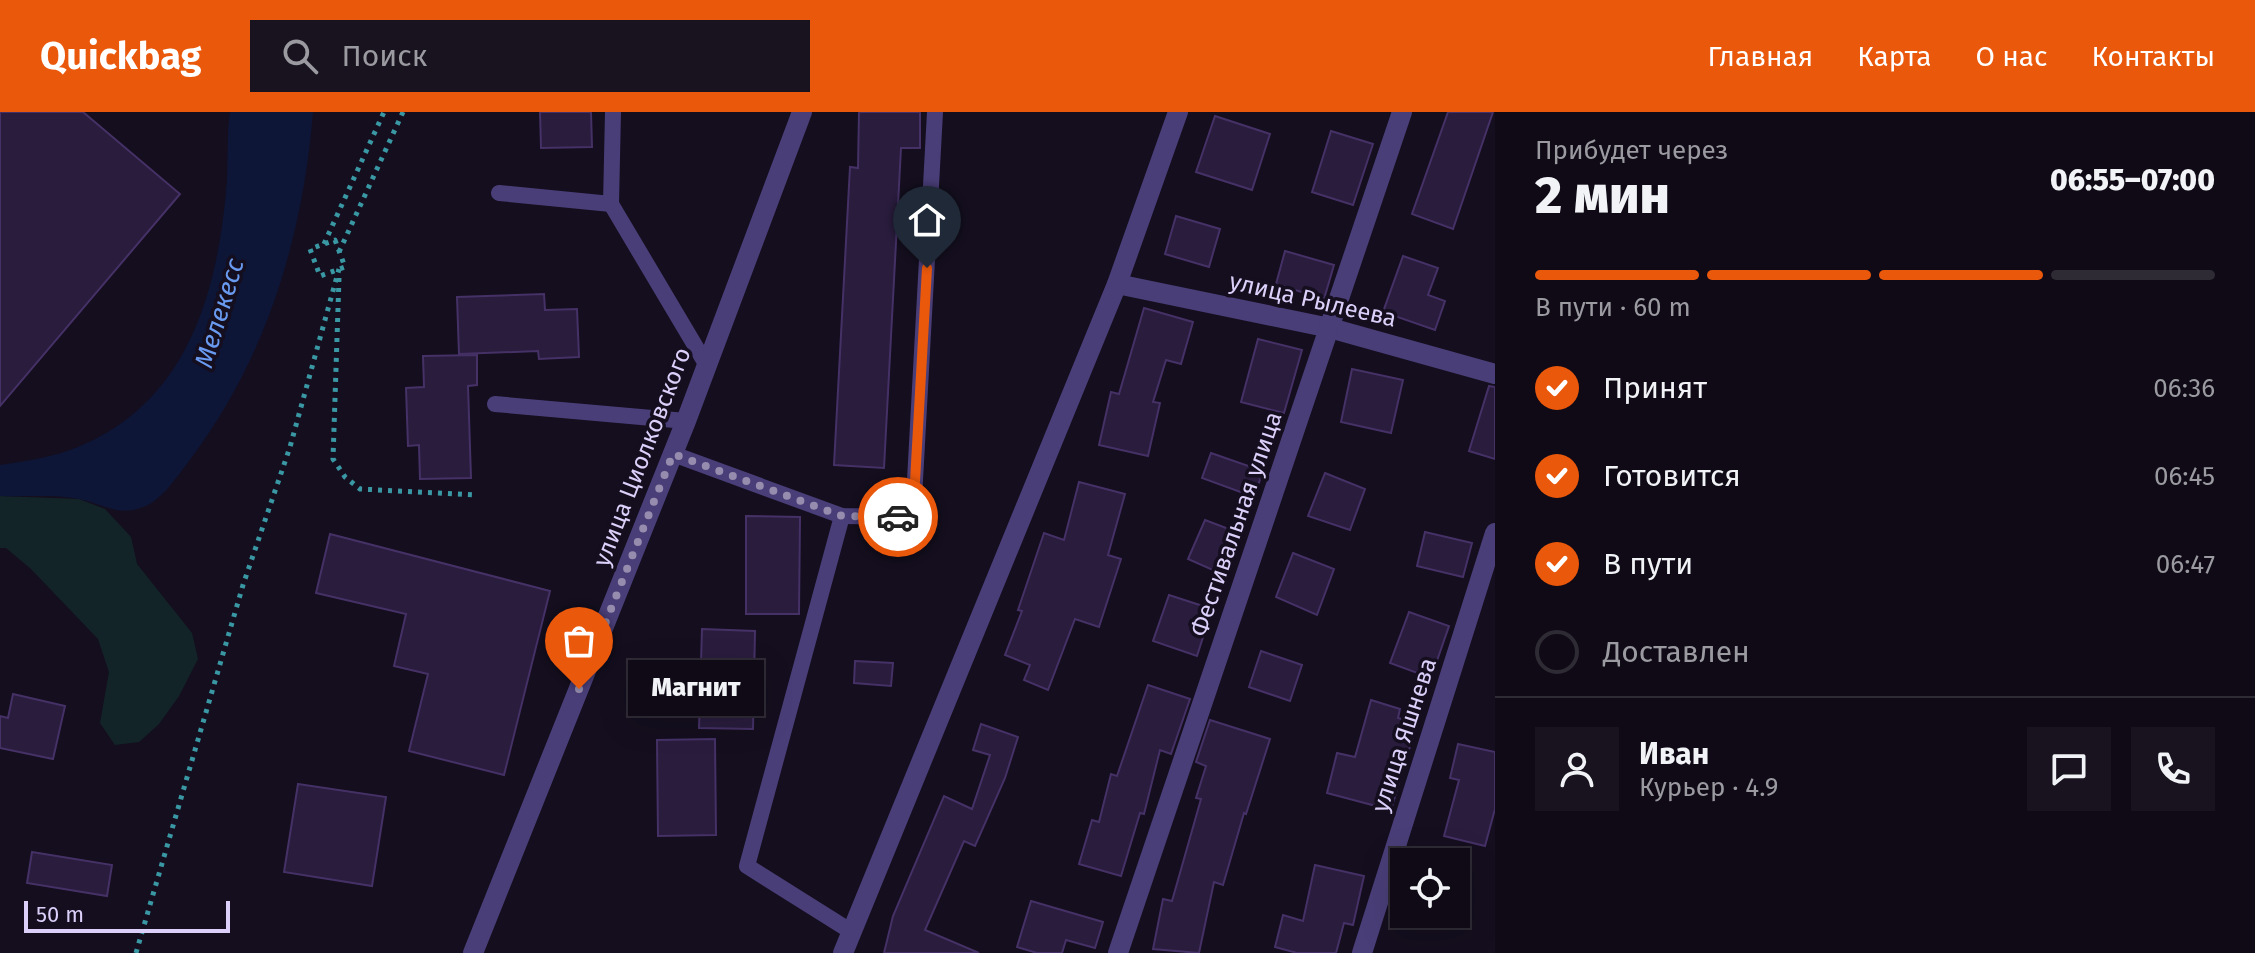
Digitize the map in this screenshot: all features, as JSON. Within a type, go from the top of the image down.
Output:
[{"type":"street","name":"улица Циолковского","points":[[473,953],[686,421],[802,112]]},
{"type":"street","points":[[843,953],[1117,284],[1178,112]]},
{"type":"street","name":"Фестивальная улица","points":[[1118,953],[1402,112]]},
{"type":"street","name":"улица Рылеева","points":[[1117,284],[1330,328],[1495,374]]},
{"type":"street","name":"улица Яшнева","points":[[1362,953],[1495,533]]},
{"type":"lane","points":[[613,112],[611,204],[706,364]]},
{"type":"lane","points":[[673,454],[842,516],[913,517],[935,112]]},
{"type":"lane","points":[[499,193],[611,204]]},
{"type":"lane","points":[[495,404],[686,421]]},
{"type":"lane","points":[[842,516],[747,866],[852,932]]},
{"type":"path","points":[[324,244],[384,112]]},
{"type":"path","points":[[339,252],[403,112]]},
{"type":"path","points":[[335,240],[339,252],[345,267],[320,276],[310,249],[335,240]]},
{"type":"path","points":[[339,269],[333,459],[345,477],[360,489],[477,495]]},
{"type":"path","points":[[136,953],[243,585],[290,447],[339,269]]},
{"type":"shaded area","points":[[0,496],[79,499],[105,509],[131,537],[137,564],[192,633],[198,659],[179,696],[159,724],[139,742],[115,745],[100,723],[109,672],[98,639],[31,569],[6,548],[0,548]]},
{"type":"water","name":"Мелекесс","points":[[230,112],[313,112],[300,205],[276,296],[239,381],[216,422],[172,483],[145,506],[122,511],[69,497],[0,496],[0,465],[69,450],[115,428],[145,404],[169,375],[188,343],[214,271],[226,192]]},
{"type":"building","points":[[0,112],[83,112],[180,194],[0,406]]},
{"type":"building","points":[[540,112],[591,112],[592,147],[541,148]]},
{"type":"building","points":[[859,112],[920,112],[920,148],[901,148],[884,468],[834,465],[850,167],[858,168]]},
{"type":"building","points":[[1448,112],[1493,112],[1453,229],[1412,214]]},
{"type":"building","points":[[1215,116],[1270,134],[1252,190],[1196,172]]},
{"type":"building","points":[[1331,131],[1373,144],[1353,205],[1312,192]]},
{"type":"building","points":[[1176,216],[1220,229],[1209,267],[1165,254]]},
{"type":"building","points":[[1285,251],[1334,265],[1324,299],[1276,284]]},
{"type":"building","points":[[1403,256],[1438,268],[1428,295],[1445,301],[1435,330],[1383,312]]},
{"type":"building","points":[[544,294],[545,310],[577,309],[579,357],[539,359],[538,351],[459,354],[457,297]]},
{"type":"building","points":[[1144,308],[1193,322],[1181,364],[1166,360],[1153,402],[1160,403],[1148,456],[1099,445],[1111,392],[1119,394]]},
{"type":"building","points":[[1258,339],[1302,350],[1284,413],[1241,402]]},
{"type":"building","points":[[477,355],[477,385],[468,386],[471,478],[420,479],[419,445],[408,446],[406,388],[424,387],[423,356]]},
{"type":"building","points":[[1352,369],[1403,380],[1391,433],[1341,422]]},
{"type":"building","points":[[1489,386],[1495,387],[1495,459],[1469,451]]},
{"type":"building","points":[[1211,453],[1263,471],[1254,497],[1202,478]]},
{"type":"building","points":[[1325,473],[1365,489],[1350,530],[1308,516]]},
{"type":"building","points":[[1079,482],[1125,494],[1108,555],[1121,559],[1099,627],[1075,619],[1048,690],[1024,680],[1030,665],[1005,655],[1022,611],[1018,610],[1044,533],[1064,540]]},
{"type":"building","points":[[746,516],[800,517],[799,614],[746,614]]},
{"type":"building","points":[[1205,520],[1242,534],[1224,575],[1188,559]]},
{"type":"building","points":[[1425,532],[1472,543],[1463,577],[1417,566]]},
{"type":"building","points":[[330,534],[550,591],[504,775],[409,751],[428,674],[394,666],[406,614],[316,593]]},
{"type":"building","points":[[1293,553],[1334,569],[1317,615],[1276,597]]},
{"type":"building","points":[[1169,595],[1212,609],[1197,656],[1153,641]]},
{"type":"building","points":[[1409,612],[1449,626],[1431,678],[1390,663]]},
{"type":"building","points":[[702,629],[755,631],[753,729],[699,728]]},
{"type":"building","points":[[1261,651],[1302,665],[1290,701],[1249,687]]},
{"type":"building","points":[[855,661],[893,663],[891,686],[854,683]]},
{"type":"building","points":[[1148,685],[1190,699],[1171,754],[1160,750],[1144,814],[1140,813],[1121,876],[1079,864],[1092,820],[1099,822],[1111,774],[1117,776]]},
{"type":"building","points":[[13,694],[65,706],[53,759],[0,748],[0,716],[8,718]]},
{"type":"building","points":[[1371,700],[1400,709],[1398,718],[1417,723],[1391,810],[1327,793],[1337,753],[1355,757]]},
{"type":"building","points":[[1210,720],[1270,739],[1223,885],[1214,882],[1199,953],[1153,949],[1163,899],[1172,901],[1201,799],[1196,798],[1206,766],[1196,762]]},
{"type":"building","points":[[981,724],[1018,737],[1005,778],[975,846],[964,841],[925,930],[979,953],[884,953],[893,916],[944,796],[972,809],[990,755],[973,750]]},
{"type":"building","points":[[715,739],[716,835],[658,836],[657,740]]},
{"type":"building","points":[[1458,744],[1495,752],[1495,809],[1485,846],[1444,836],[1459,780],[1450,778]]},
{"type":"building","points":[[298,784],[386,797],[372,886],[284,872]]},
{"type":"building","points":[[32,852],[112,865],[107,896],[27,883]]},
{"type":"building","points":[[1315,865],[1364,876],[1353,925],[1344,923],[1336,953],[1297,953],[1275,947],[1283,915],[1303,921]]},
{"type":"building","points":[[1031,901],[1103,922],[1095,948],[1066,940],[1062,953],[1037,953],[1017,947]]},
{"type":"way so far","points":[[579,689],[673,454],[842,516],[898,517]]},
{"type":"place","name":"Магнит","points":[[579,689]]},
{"type":"route","points":[[898,517],[913,517],[927,268]]}]
